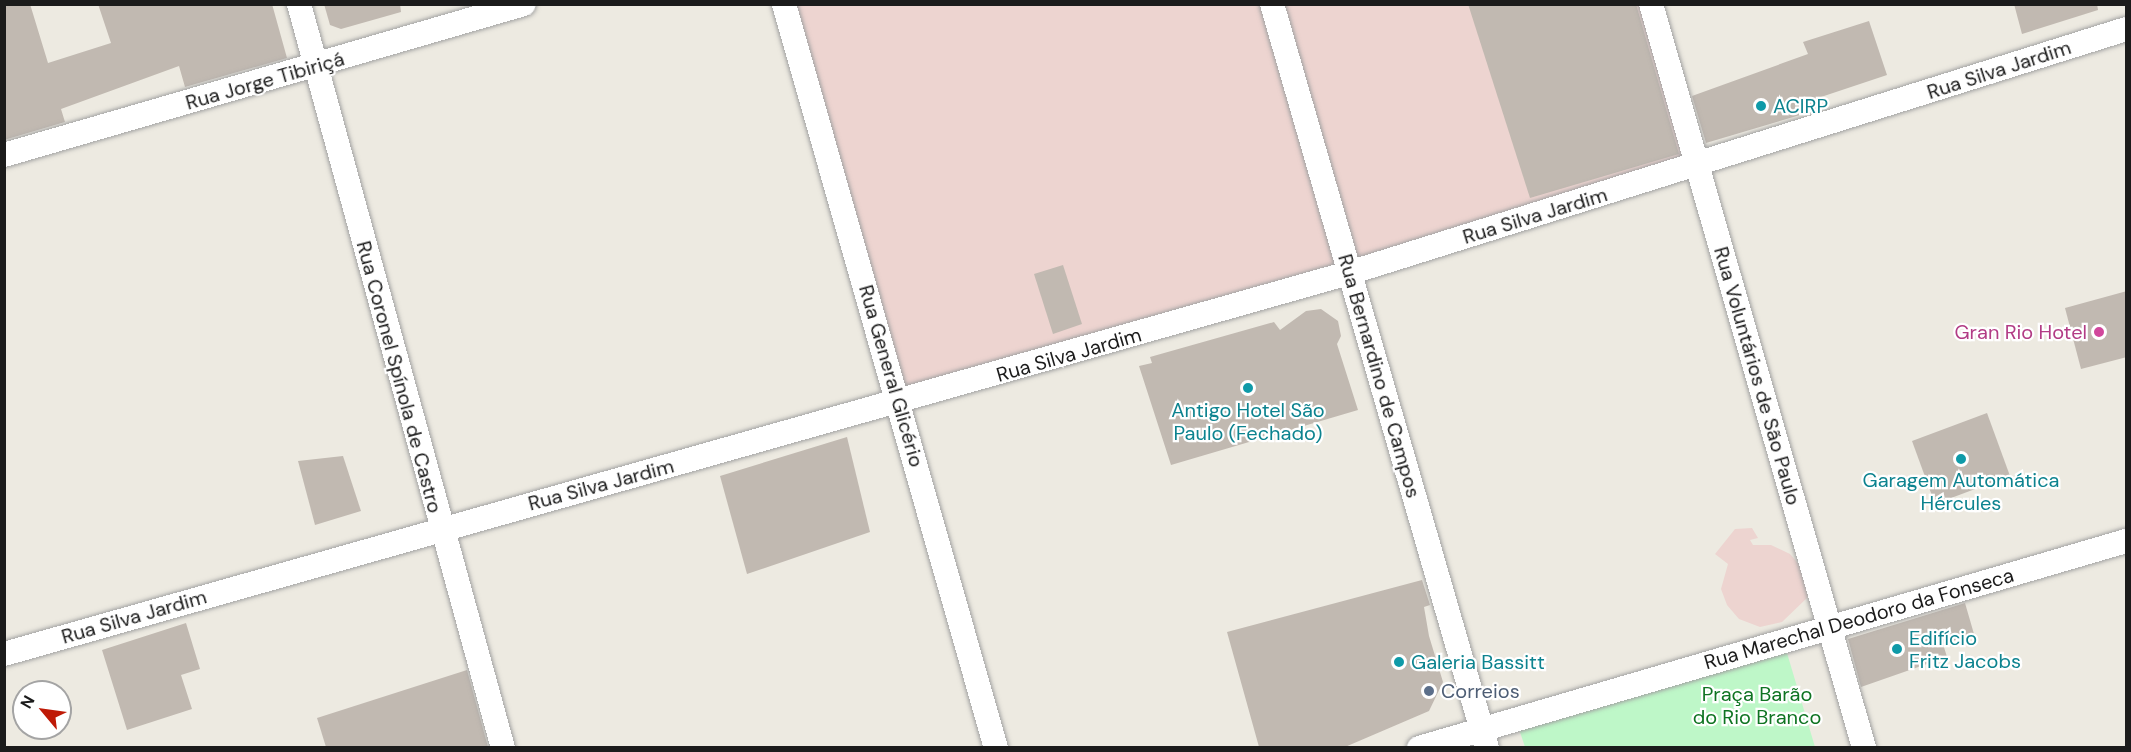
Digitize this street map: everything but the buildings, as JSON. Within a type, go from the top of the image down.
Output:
[{"type":"street","name":"Rua Coronel Spínola de Castro","points":[[299,4],[439,529],[503,747]]},
{"type":"street","name":"Rua Jorge Tibiriçá","points":[[4,155],[317,66],[524,4]]},
{"type":"street","name":"Rua General Glicério","points":[[784,4],[996,747]]},
{"type":"street","name":"Rua Bernardino de Campos","points":[[1272,4],[1484,738]]},
{"type":"street","name":"Rua Voluntários de São Paulo","points":[[1651,4],[1828,629],[1864,747]]},
{"type":"street","name":"Rua Silva Jardim","points":[[4,654],[439,529],[899,404],[1349,273],[1698,166],[2127,29]]},
{"type":"street","name":"Rua Marechal Deodoro da Fonseca","points":[[1419,747],[1484,738],[1828,629],[2127,541]]},
{"type":"shaded area","points":[[793,5],[1648,5],[1695,164],[905,391]]},
{"type":"shaded area","points":[[1752,528],[1758,538],[1750,540],[1753,545],[1771,545],[1790,554],[1802,568],[1808,597],[1782,622],[1760,627],[1739,619],[1727,605],[1721,589],[1728,564],[1715,554],[1735,529]]},
{"type":"green space","name":"Praça Barão do Rio Branco","points":[[1787,653],[1815,747],[1525,747],[1519,729]]},
{"type":"place","name":"ACIRP","points":[[1761,106]]},
{"type":"place","name":"Gran Rio Hotel","points":[[2099,332]]},
{"type":"place","name":"Antigo Hotel São Paulo (Fechado)","points":[[1248,388]]},
{"type":"place","name":"Garagem Automática Hércules","points":[[1961,459]]},
{"type":"place","name":"Edifício Fritz Jacobs","points":[[1897,649]]},
{"type":"place","name":"Galeria Bassitt","points":[[1399,662]]},
{"type":"place","name":"Correios","points":[[1429,691]]}]
